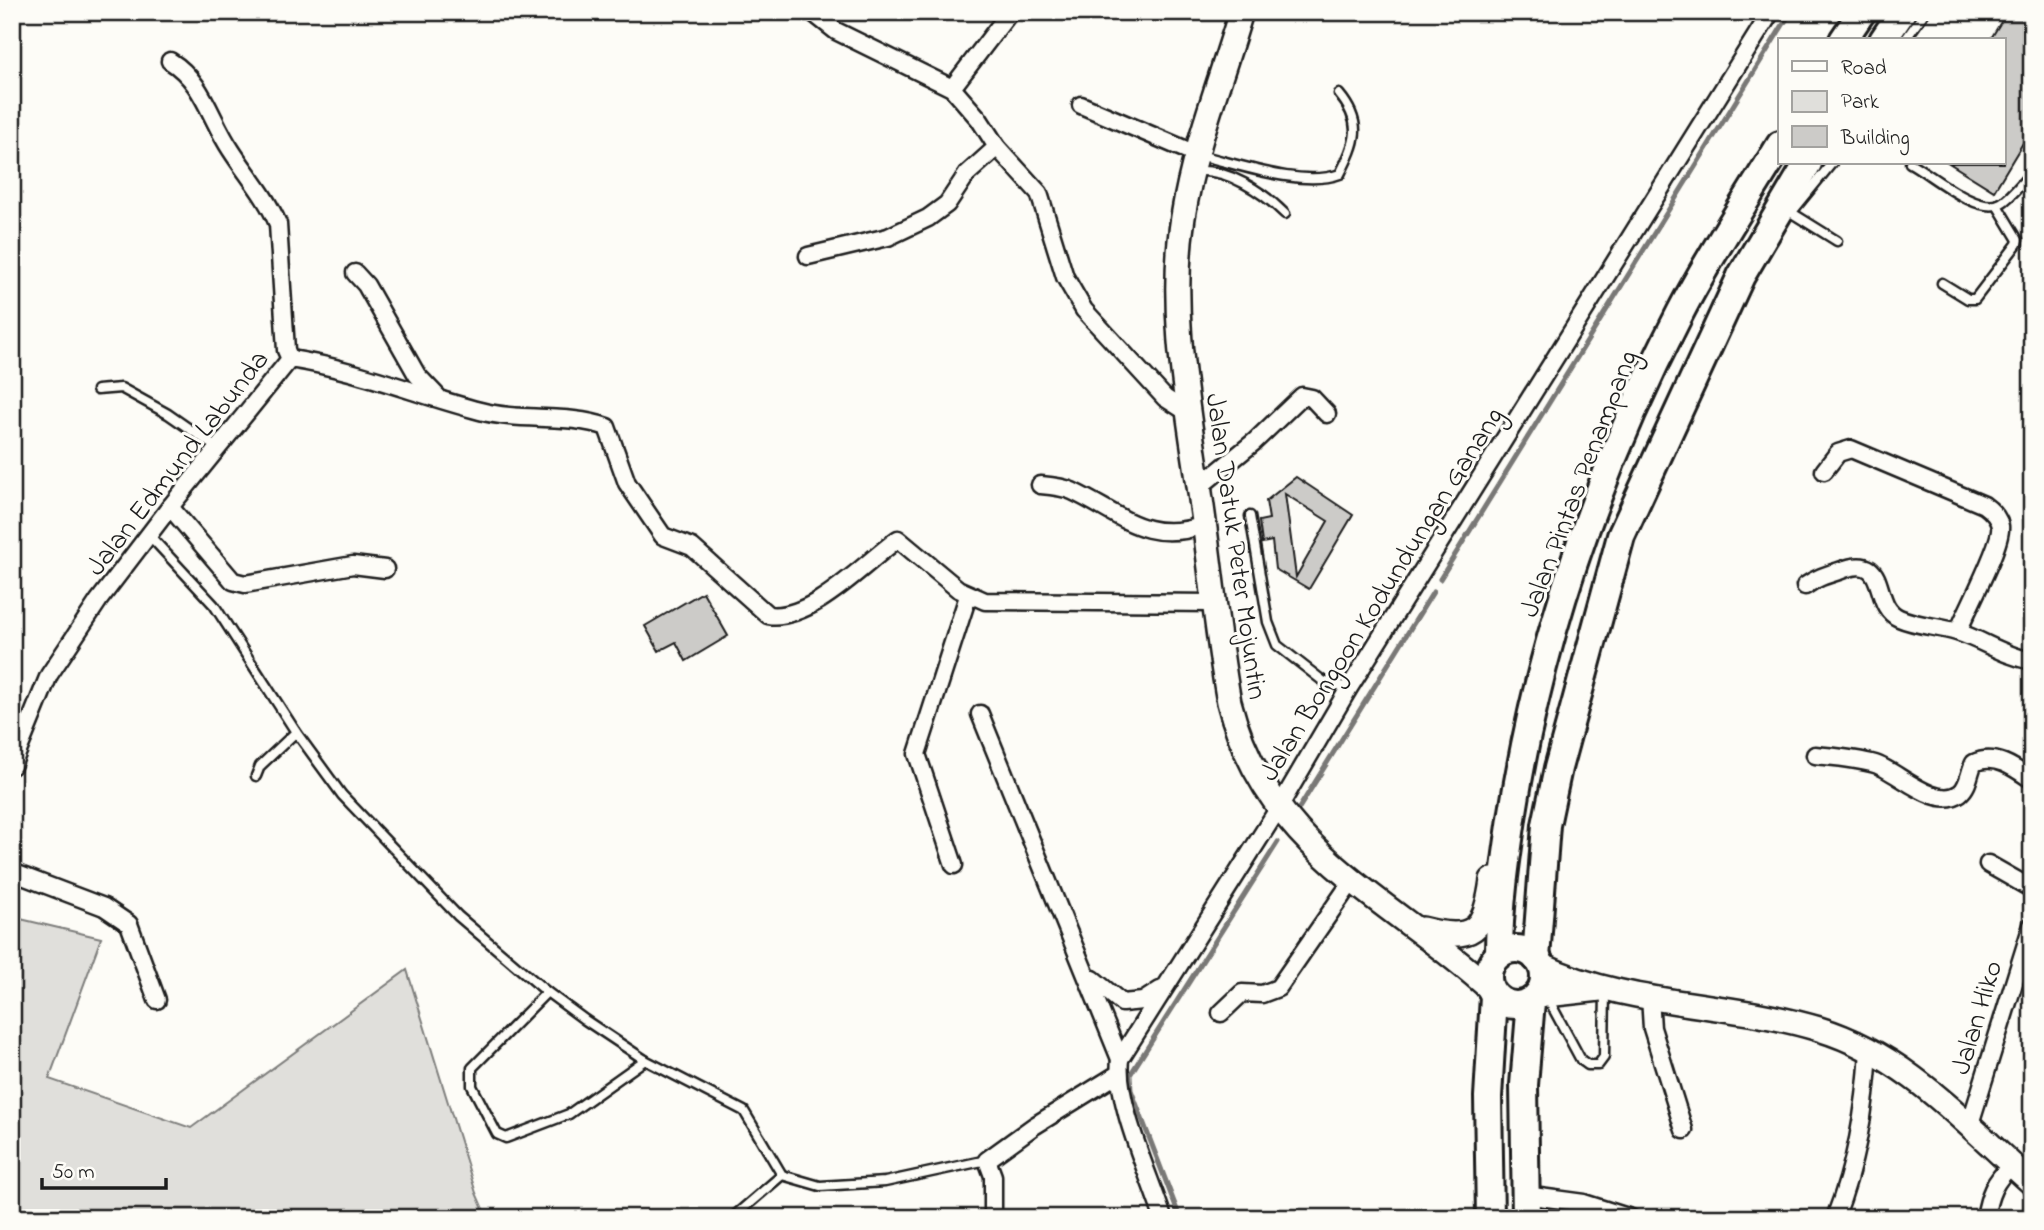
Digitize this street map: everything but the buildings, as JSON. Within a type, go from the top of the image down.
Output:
[{"type":"main road","name":"Jalan Datuk Peter Mojuntin","points":[[1241,12],[1194,163],[1178,257],[1179,324],[1187,412],[1222,662],[1238,736],[1278,809],[1303,839],[1492,992]]},
{"type":"main road","points":[[1844,38],[1862,12]]},
{"type":"main road","points":[[1884,38],[1902,12]]},
{"type":"main road","name":"Jalan Pintas Penampang","points":[[1499,954],[1501,901],[1517,789],[1551,632],[1576,557],[1625,429],[1680,312],[1778,148]]},
{"type":"main road","points":[[1526,1206],[1524,1085],[1538,998],[1544,981],[1539,961],[1540,886],[1551,802],[1621,536],[1741,276],[1807,164]]},
{"type":"main road","points":[[1415,927],[1462,936],[1479,926],[1489,905],[1506,810],[1517,789]]},
{"type":"main road","points":[[1490,1218],[1488,1097],[1492,992],[1488,972],[1499,954],[1522,949],[1539,961],[1602,989],[1817,1028],[1869,1050],[1927,1086],[2032,1183]]},
{"type":"main road","points":[[1492,992],[1507,1004],[1602,989]]},
{"type":"street","points":[[812,12],[836,31],[952,88],[979,119],[997,147],[1040,193],[1065,276],[1084,310],[1166,398],[1187,412]]},
{"type":"street","points":[[952,88],[1010,12]]},
{"type":"street","name":"Jalan Bongoon Kodundungan Ganang","points":[[1119,1067],[1165,987],[1278,809],[1349,688],[1771,12]]},
{"type":"street","points":[[170,61],[184,70],[201,93],[229,149],[271,208],[279,235],[286,350],[290,359]]},
{"type":"street","points":[[1081,105],[1194,163]]},
{"type":"street","points":[[808,256],[888,237],[928,218],[947,204],[967,174],[997,147]]},
{"type":"street","points":[[355,273],[366,285],[417,375],[438,397]]},
{"type":"street","name":"Jalan Edmund Labunda","points":[[12,766],[49,675],[170,507],[290,359],[345,368],[498,415],[591,422],[607,427],[627,483],[663,536],[692,547],[768,615],[783,617],[813,605],[898,539],[968,596],[985,601],[1214,603]]},
{"type":"street","points":[[1199,487],[1254,442],[1301,396],[1312,398],[1327,414]]},
{"type":"street","points":[[1824,471],[1838,453],[1851,449],[1972,499],[1994,513],[2000,524],[1998,543],[1958,632]]},
{"type":"street","points":[[1040,485],[1069,490],[1131,524],[1159,532],[1181,533],[1204,525]]},
{"type":"street","points":[[170,507],[233,581],[245,584],[353,565],[385,569]]},
{"type":"street","points":[[1805,586],[1816,578],[1845,568],[1867,568],[1877,575],[1887,610],[1892,614],[1958,632],[2002,653],[2032,661]]},
{"type":"street","points":[[954,865],[917,754],[968,596]]},
{"type":"street","points":[[981,714],[1088,975],[1119,1067],[1126,1113],[1163,1218]]},
{"type":"street","points":[[1815,755],[1879,765],[1912,788],[1951,796],[1964,789],[1974,763],[1981,759],[2001,762],[2032,780]]},
{"type":"street","points":[[1988,864],[2032,888]]},
{"type":"street","points":[[12,872],[104,907],[129,924],[157,1000]]},
{"type":"street","points":[[1221,1013],[1242,993],[1262,994],[1278,988],[1353,881]]},
{"type":"street","name":"Jalan Hiko","points":[[1970,1124],[2025,967],[2032,925]]},
{"type":"street","points":[[1088,975],[1122,1003],[1143,1001],[1165,987]]},
{"type":"street","points":[[1650,996],[1651,1028],[1684,1130]]},
{"type":"street","points":[[1835,1218],[1848,1181],[1861,1121],[1869,1050]]},
{"type":"street","points":[[993,1218],[993,1176],[986,1160],[1119,1067]]},
{"type":"street","points":[[1985,1218],[1991,1190],[1997,1178],[2012,1165]]},
{"type":"street","points":[[1526,1206],[1584,1203],[1631,1218]]},
{"type":"lane","points":[[1906,38],[1925,12]]},
{"type":"lane","points":[[1194,163],[1306,180],[1325,179],[1340,174],[1352,151],[1356,120],[1353,111],[1339,94]]},
{"type":"lane","points":[[1194,163],[1232,178],[1271,201],[1285,214]]},
{"type":"lane","points":[[1741,276],[1831,164]]},
{"type":"lane","points":[[1918,165],[1976,204],[1989,207],[1997,205],[2032,173]]},
{"type":"lane","points":[[1942,283],[1968,299],[1975,299],[2017,244],[2018,240],[1997,205]]},
{"type":"lane","points":[[1792,213],[1837,241]]},
{"type":"lane","points":[[97,390],[121,388],[168,414],[217,448]]},
{"type":"lane","points":[[1250,516],[1268,622],[1277,645],[1323,681],[1349,688]]},
{"type":"lane","points":[[149,535],[214,605],[296,732],[342,795],[448,906],[547,992],[645,1060],[744,1111],[782,1175],[820,1186],[885,1182],[986,1160]]},
{"type":"lane","points":[[256,776],[260,766],[296,732]]},
{"type":"lane","points":[[1538,998],[1581,1060],[1588,1065],[1598,1065],[1604,1057],[1602,989]]},
{"type":"lane","points":[[547,992],[472,1068],[472,1086],[497,1134],[506,1138],[558,1120],[645,1060]]},
{"type":"lane","points":[[732,1218],[782,1175]]},
{"type":"green space","points":[[12,917],[101,938],[49,1079],[191,1128],[407,970],[476,1193],[487,1218],[12,1218]]},
{"type":"waterway","points":[[1440,579],[1791,12]]},
{"type":"waterway","points":[[1296,813],[1433,592]]},
{"type":"waterway","points":[[1180,1218],[1131,1090],[1130,1075],[1278,842]]}]
